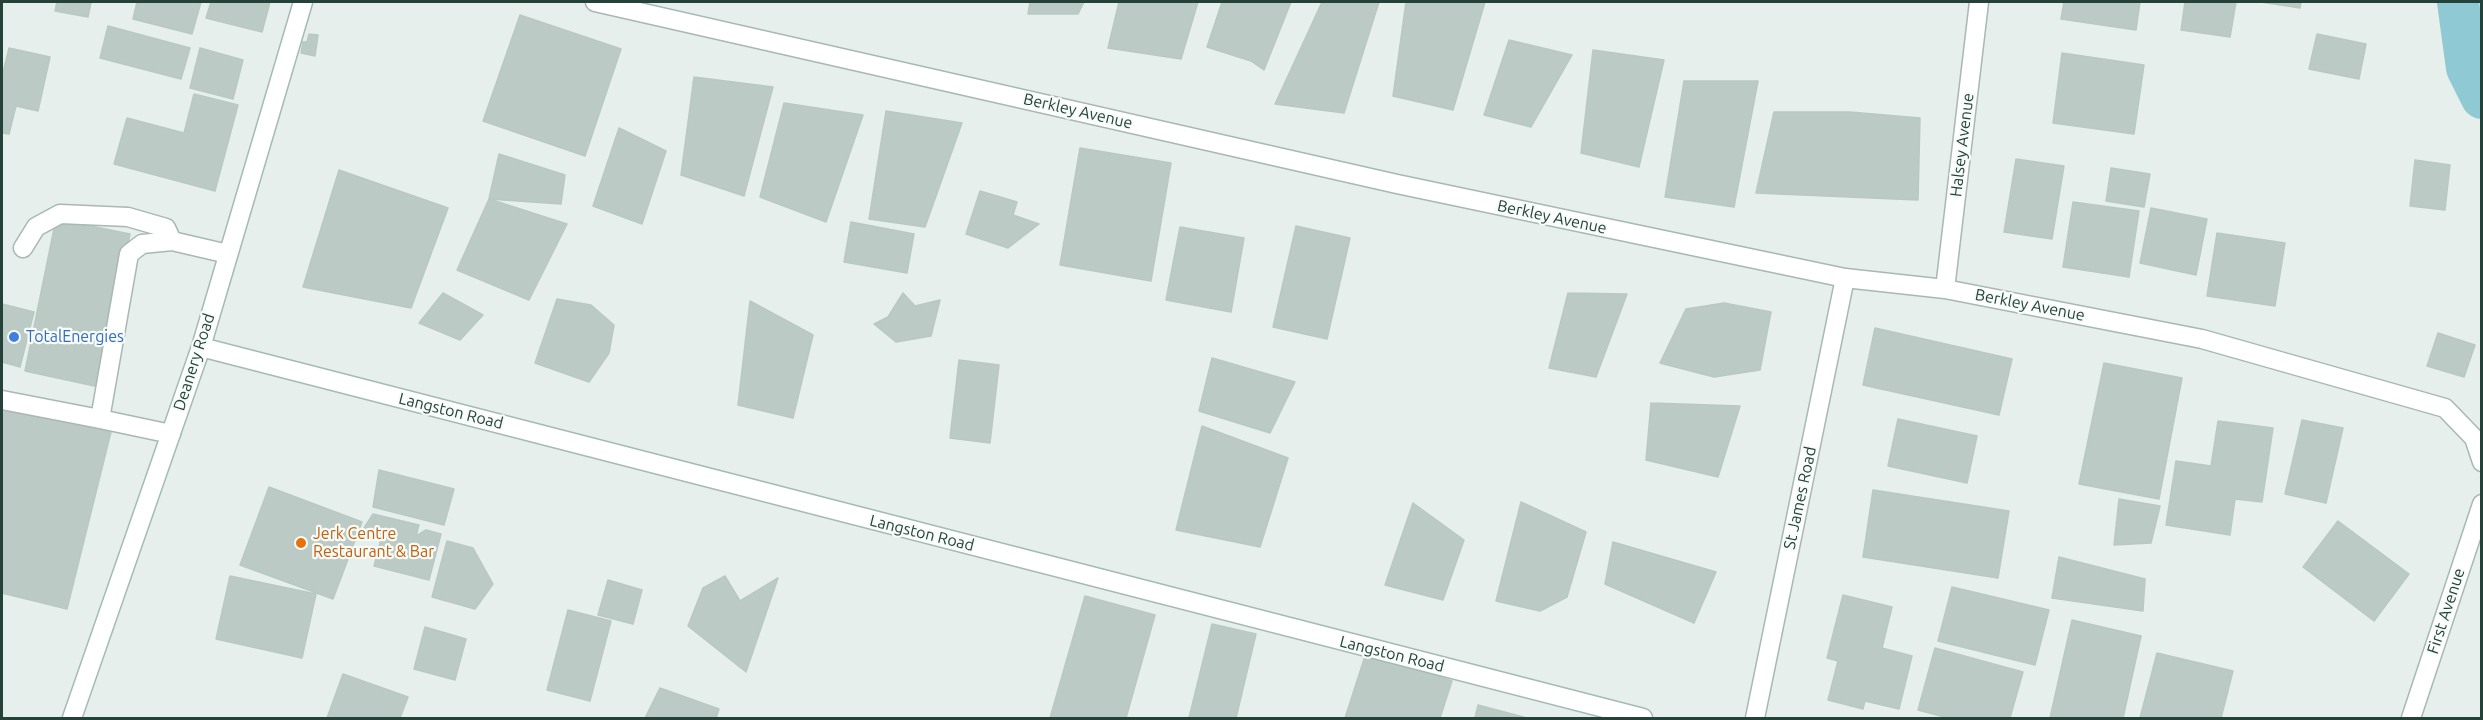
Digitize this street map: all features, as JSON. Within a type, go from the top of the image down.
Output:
[{"type":"street","name":"Deanery Road","points":[[72,718],[201,346],[303,2]]},
{"type":"street","name":"Berkley Avenue","points":[[595,2],[1397,184],[1845,278],[1945,289],[2202,339],[2445,408],[2474,438],[2481,462]]},
{"type":"street","name":"Halsey Avenue","points":[[1945,289],[1979,2]]},
{"type":"street","points":[[23,248],[36,227],[60,214],[128,218],[166,228],[172,240]]},
{"type":"street","points":[[100,419],[129,254],[142,244],[172,240],[228,254]]},
{"type":"street","name":"St James Road","points":[[1755,718],[1845,278]]},
{"type":"street","name":"Langston Road","points":[[201,346],[1643,718]]},
{"type":"street","points":[[2,400],[171,434]]},
{"type":"street","name":"First Avenue","points":[[2411,718],[2481,504]]},
{"type":"building","points":[[57,2],[91,2],[88,17],[55,11]]},
{"type":"building","points":[[137,2],[201,2],[192,34],[133,19]]},
{"type":"building","points":[[211,2],[270,2],[262,32],[206,18]]},
{"type":"building","points":[[1030,2],[1084,2],[1078,14],[1028,14]]},
{"type":"building","points":[[1119,2],[1198,2],[1181,59],[1108,48]]},
{"type":"building","points":[[1222,2],[1291,2],[1264,70],[1251,61],[1207,47]]},
{"type":"building","points":[[1322,2],[1379,2],[1344,113],[1275,104]]},
{"type":"building","points":[[1406,2],[1485,2],[1453,110],[1393,96]]},
{"type":"building","points":[[2064,2],[2140,2],[2136,30],[2061,19]]},
{"type":"building","points":[[2185,2],[2236,2],[2230,37],[2181,30]]},
{"type":"building","points":[[2261,2],[2301,2],[2300,8]]},
{"type":"building","points":[[520,15],[621,49],[585,156],[483,121]]},
{"type":"building","points":[[108,26],[190,48],[181,79],[100,58]]},
{"type":"building","points":[[309,34],[318,35],[315,56],[301,53],[303,42],[307,42]]},
{"type":"building","points":[[2317,34],[2366,44],[2359,79],[2309,69]]},
{"type":"building","points":[[1509,40],[1572,55],[1531,127],[1484,115]]},
{"type":"building","points":[[9,48],[50,57],[38,111],[16,106],[9,134],[2,133],[2,77]]},
{"type":"building","points":[[200,48],[243,60],[233,99],[190,88]]},
{"type":"building","points":[[1593,50],[1664,60],[1639,167],[1581,153]]},
{"type":"building","points":[[2062,53],[2144,65],[2134,134],[2053,123]]},
{"type":"building","points":[[694,77],[773,87],[744,196],[681,175]]},
{"type":"building","points":[[1684,81],[1758,81],[1734,207],[1665,197]]},
{"type":"building","points":[[194,94],[238,105],[215,191],[114,164],[127,118],[184,133]]},
{"type":"building","points":[[784,103],[863,115],[826,222],[760,197]]},
{"type":"building","points":[[886,111],[962,123],[925,227],[869,219]]},
{"type":"building","points":[[1774,112],[1850,112],[1920,118],[1918,200],[1756,193]]},
{"type":"building","points":[[619,128],[666,151],[642,224],[593,206]]},
{"type":"building","points":[[1080,148],[1171,163],[1151,281],[1060,265]]},
{"type":"building","points":[[499,154],[565,175],[561,204],[489,199]]},
{"type":"building","points":[[2016,159],[2064,166],[2052,239],[2004,232]]},
{"type":"building","points":[[2415,160],[2450,165],[2445,210],[2410,206]]},
{"type":"building","points":[[2111,168],[2150,174],[2144,207],[2106,201]]},
{"type":"building","points":[[339,170],[448,208],[411,308],[303,287]]},
{"type":"building","points":[[980,191],[1017,202],[1013,215],[1039,224],[1008,248],[966,234]]},
{"type":"building","points":[[489,199],[567,224],[529,300],[457,270]]},
{"type":"building","points":[[2073,202],[2139,211],[2129,277],[2063,267]]},
{"type":"building","points":[[2151,208],[2207,219],[2196,275],[2140,263]]},
{"type":"building","name":"TotalEnergies","points":[[56,219],[130,234],[99,387],[25,371]]},
{"type":"building","points":[[851,222],[914,234],[907,273],[844,262]]},
{"type":"building","points":[[1296,226],[1350,238],[1327,339],[1273,327]]},
{"type":"building","points":[[1180,227],[1244,238],[1231,312],[1166,300]]},
{"type":"building","points":[[2217,233],[2285,243],[2275,306],[2207,296]]},
{"type":"building","points":[[443,293],[483,315],[460,340],[419,323]]},
{"type":"building","points":[[903,293],[915,306],[940,300],[931,336],[896,342],[874,324],[888,317]]},
{"type":"building","points":[[1568,293],[1627,294],[1596,377],[1549,368]]},
{"type":"building","points":[[557,299],[591,305],[614,325],[609,353],[589,382],[535,363]]},
{"type":"building","points":[[750,301],[813,335],[793,418],[738,405]]},
{"type":"building","points":[[1724,303],[1771,312],[1760,370],[1714,377],[1660,363],[1686,309]]},
{"type":"building","name":"TotalEnergies","points":[[2,304],[34,312],[20,367],[2,362]]},
{"type":"building","points":[[1875,328],[2012,359],[1999,415],[1863,385]]},
{"type":"building","points":[[2438,333],[2475,345],[2464,377],[2427,366]]},
{"type":"building","points":[[1212,358],[1295,382],[1270,433],[1199,411]]},
{"type":"building","points":[[959,360],[999,365],[990,443],[950,438]]},
{"type":"building","points":[[2104,363],[2182,378],[2159,499],[2079,484]]},
{"type":"building","points":[[1651,403],[1740,406],[1718,477],[1646,460]]},
{"type":"building","points":[[2,405],[111,432],[67,609],[2,593]]},
{"type":"building","points":[[1898,419],[1977,436],[1967,483],[1888,466]]},
{"type":"building","points":[[2302,420],[2343,428],[2326,503],[2285,494]]},
{"type":"building","points":[[2218,421],[2273,428],[2262,502],[2235,499],[2230,535],[2166,525],[2176,461],[2211,466]]},
{"type":"building","points":[[1202,426],[1288,458],[1260,547],[1176,530]]},
{"type":"building","points":[[379,470],[454,489],[444,525],[373,507]]},
{"type":"building","name":"Jerk Centre Restaurant & Bar","points":[[269,487],[362,522],[333,599],[240,565]]},
{"type":"building","points":[[1873,490],[2009,511],[1998,578],[1863,557]]},
{"type":"building","points":[[2119,499],[2160,506],[2151,543],[2114,545]]},
{"type":"building","points":[[1521,502],[1586,532],[1567,597],[1540,611],[1496,601]]},
{"type":"building","points":[[1413,503],[1464,540],[1443,600],[1385,585]]},
{"type":"building","points":[[373,514],[419,525],[416,536],[426,530],[441,534],[429,580],[374,566],[381,539],[364,528]]},
{"type":"building","points":[[2338,521],[2409,574],[2374,621],[2303,567]]},
{"type":"building","points":[[447,541],[473,548],[493,584],[475,609],[432,597]]},
{"type":"building","points":[[1613,542],[1716,572],[1694,623],[1605,584]]},
{"type":"building","points":[[2059,557],[2145,579],[2143,611],[2052,598]]},
{"type":"building","points":[[230,576],[316,594],[302,658],[216,639]]},
{"type":"building","points":[[725,576],[740,601],[778,578],[746,672],[688,626],[703,588]]},
{"type":"building","points":[[608,580],[642,590],[633,624],[598,615]]},
{"type":"building","points":[[1952,587],[2049,610],[2035,665],[1938,641]]},
{"type":"building","points":[[1843,595],[1892,607],[1882,648],[1912,656],[1899,709],[1865,701],[1863,709],[1828,700],[1838,661],[1827,658]]},
{"type":"building","points":[[1085,596],[1155,615],[1126,718],[1050,718]]},
{"type":"building","points":[[568,610],[611,621],[590,701],[547,690]]},
{"type":"building","points":[[2072,620],[2141,636],[2123,718],[2050,718]]},
{"type":"building","points":[[1212,624],[1256,634],[1236,718],[1189,718]]},
{"type":"building","points":[[425,627],[466,639],[455,680],[414,669]]},
{"type":"building","points":[[1935,648],[2023,672],[2010,718],[1948,718],[1918,710]]},
{"type":"building","points":[[1366,653],[1452,681],[1440,718],[1345,718]]},
{"type":"building","points":[[2157,653],[2233,671],[2221,718],[2140,718]]},
{"type":"building","points":[[343,674],[408,697],[400,718],[327,718]]},
{"type":"building","points":[[660,688],[719,709],[716,718],[645,718]]},
{"type":"building","points":[[1478,705],[1527,718],[1475,718]]},
{"type":"waterway","points":[[2458,2],[2467,68],[2482,98]]},
{"type":"place","name":"TotalEnergies","points":[[14,337]]},
{"type":"place","name":"Jerk Centre Restaurant & Bar","points":[[301,543]]}]
